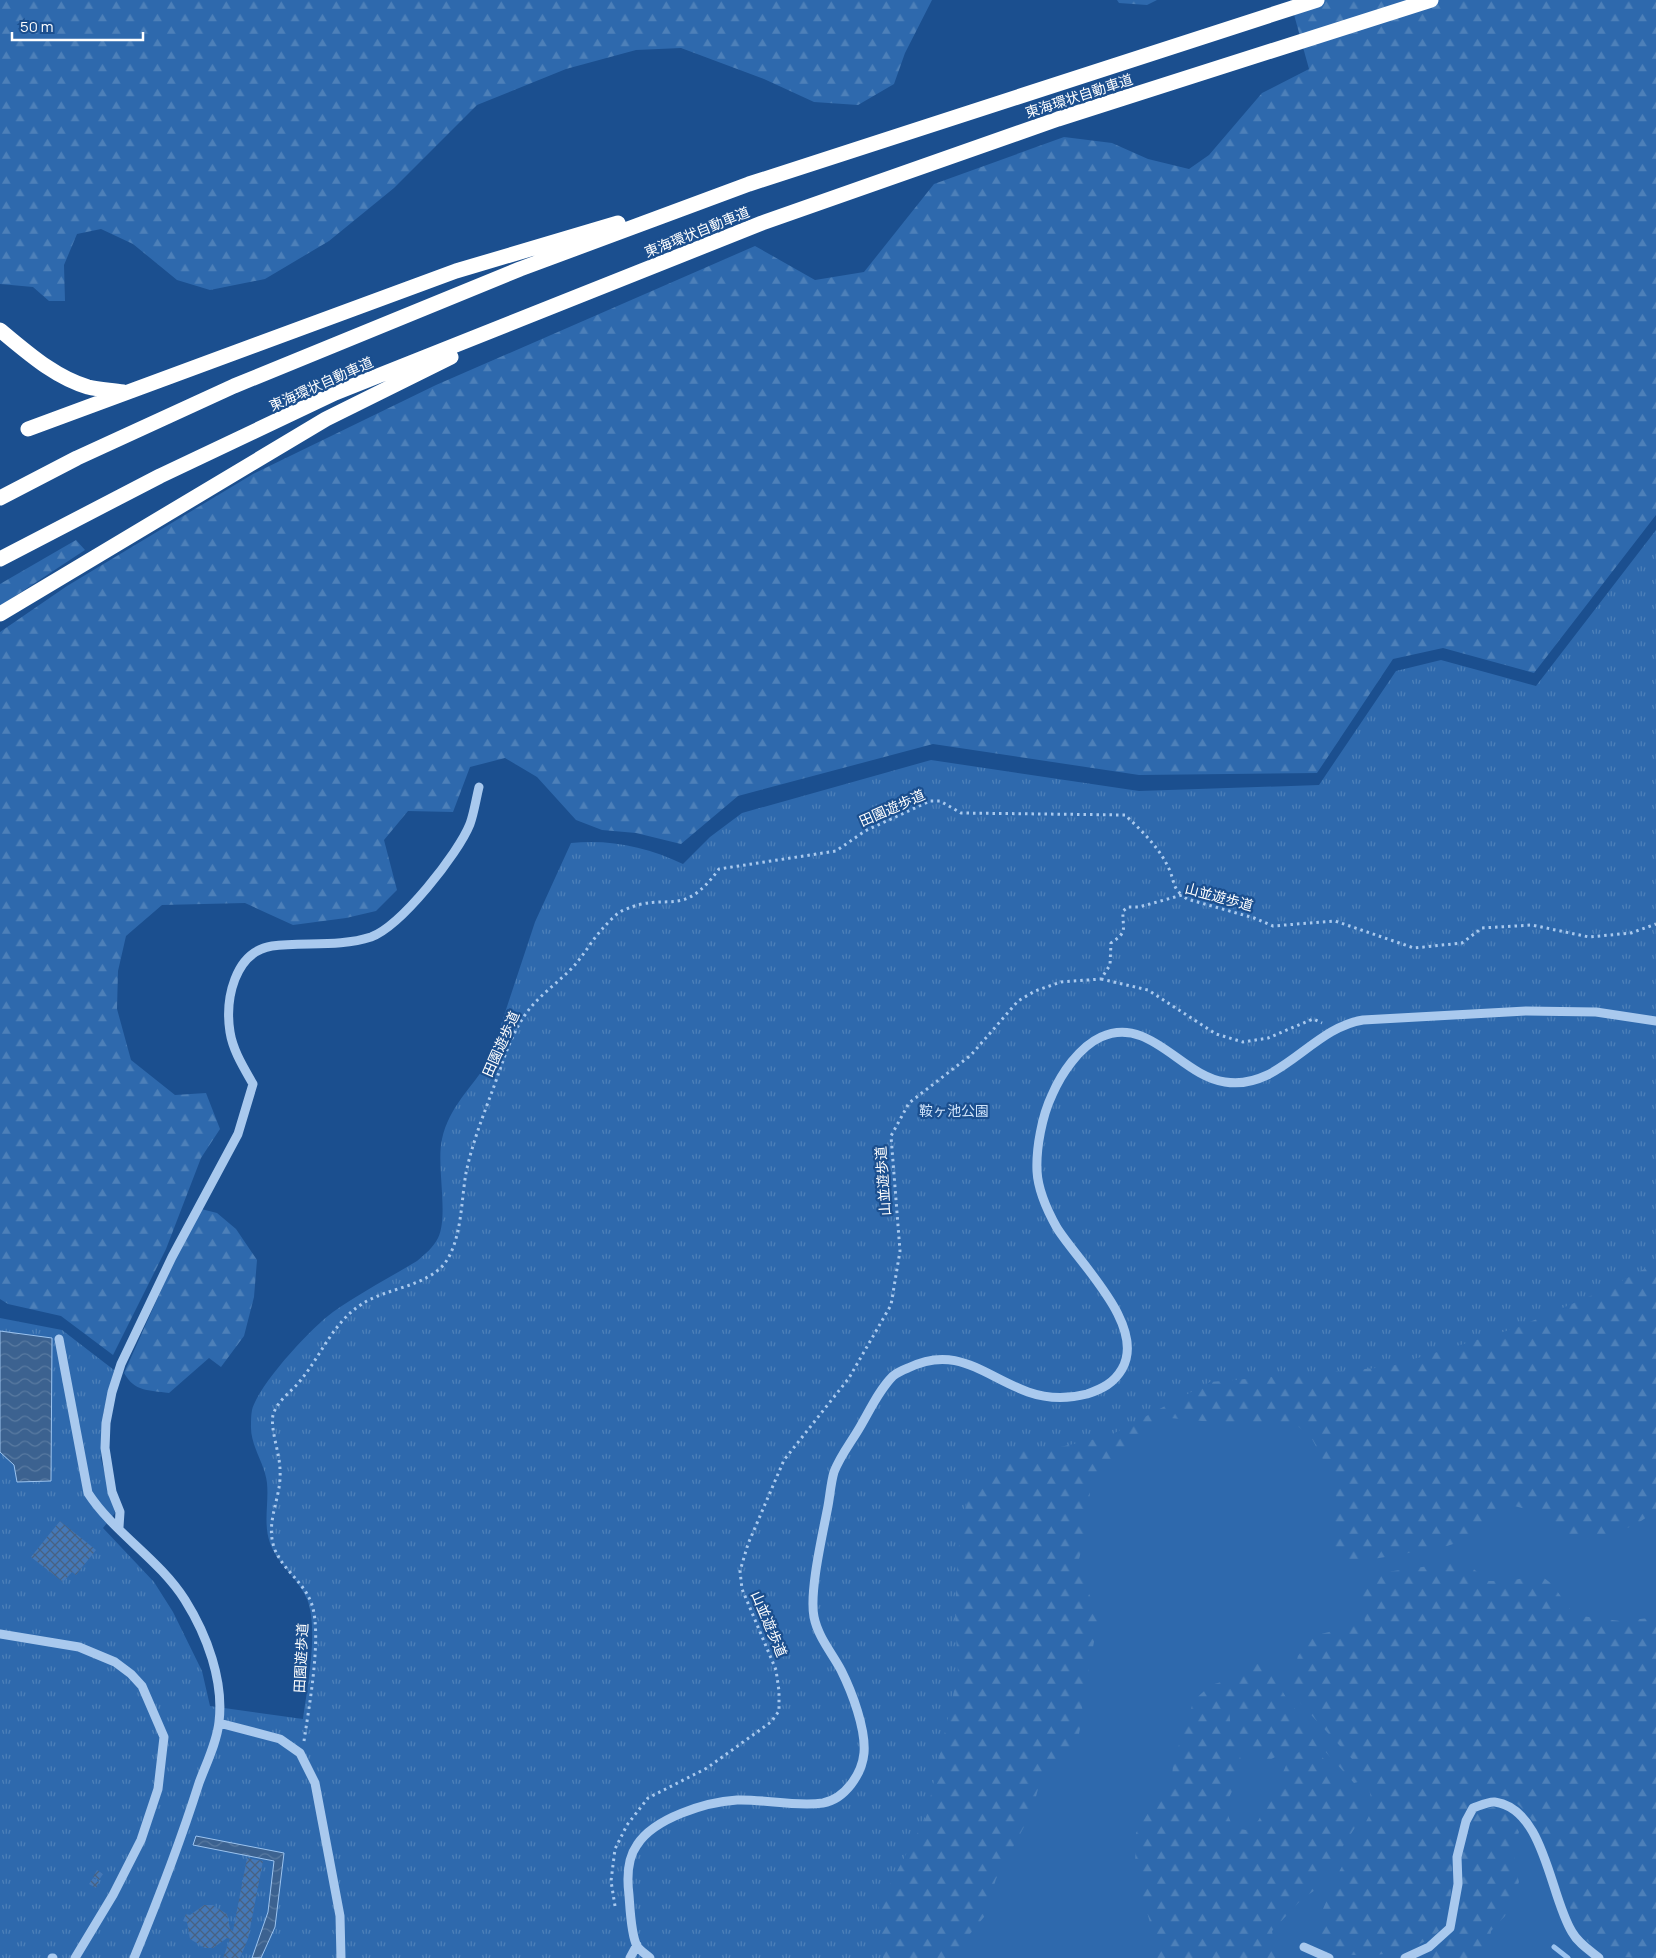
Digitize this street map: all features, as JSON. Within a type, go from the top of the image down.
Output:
[{"type":"highway","name":"東海環状自動車道","points":[[0,498],[77,458],[234,386],[520,269],[749,184],[1317,0]]},
{"type":"highway","name":"東海環状自動車道","points":[[0,559],[160,476],[335,393],[762,223],[1058,120],[1431,0]]},
{"type":"highway","points":[[28,429],[456,270],[749,184]]},
{"type":"highway","points":[[0,614],[326,419],[540,312]]},
{"type":"highway","points":[[0,330],[44,365],[64,378],[89,387],[124,392]]},
{"type":"street","points":[[119,1527],[120,1512],[112,1492],[105,1448],[106,1424],[112,1392],[121,1364],[172,1257],[238,1134],[253,1084],[237,1055],[230,1032],[229,1007],[234,981],[250,955],[270,946],[354,940],[371,936],[391,925],[424,892],[470,825],[479,787]]},
{"type":"street","points":[[630,1958],[637,1945],[627,1876],[636,1846],[652,1830],[676,1815],[734,1800],[821,1803],[837,1798],[850,1786],[858,1772],[864,1755],[862,1729],[842,1673],[824,1642],[813,1615],[815,1579],[834,1472],[878,1396],[895,1374],[927,1358],[956,1359],[1031,1393],[1060,1399],[1083,1395],[1103,1388],[1119,1375],[1126,1361],[1128,1338],[1120,1318],[1054,1223],[1042,1194],[1037,1171],[1040,1138],[1048,1102],[1061,1076],[1082,1052],[1101,1037],[1124,1033],[1142,1035],[1201,1075],[1225,1082],[1248,1083],[1268,1076],[1334,1029],[1347,1022],[1526,1011],[1596,1012],[1656,1020]]},
{"type":"street","points":[[59,1339],[88,1493],[98,1507],[153,1560],[185,1600],[208,1646],[219,1681],[219,1723],[176,1853],[134,1958]]},
{"type":"street","points":[[0,1634],[79,1647],[115,1662],[131,1674],[142,1686],[149,1697],[164,1737],[158,1789],[141,1840],[113,1895],[75,1958]]},
{"type":"street","points":[[219,1723],[280,1740],[300,1753],[315,1783],[340,1916],[341,1958]]},
{"type":"street","points":[[1405,1958],[1429,1947],[1450,1928],[1458,1884],[1457,1857],[1466,1821],[1473,1808],[1494,1801],[1512,1808],[1534,1833],[1571,1931],[1584,1947],[1599,1958]]},
{"type":"street","points":[[637,1945],[650,1958]]},
{"type":"street","points":[[1304,1947],[1329,1958]]},
{"type":"path","name":"田園遊歩道","points":[[300,1753],[303,1745],[312,1684],[315,1624],[312,1606],[306,1592],[282,1563],[272,1540],[270,1523],[280,1486],[280,1469],[273,1416],[280,1402],[299,1382],[346,1317],[362,1304],[425,1278],[444,1264],[453,1246],[467,1170],[479,1129],[506,1052],[523,1017],[543,993],[572,967],[601,930],[620,911],[642,904],[671,904],[690,899],[719,869],[836,851],[866,831],[930,801],[940,801],[961,813],[1125,815],[1153,844],[1170,871],[1175,889],[1182,895]]},
{"type":"path","name":"山並遊歩道","points":[[616,1908],[611,1881],[614,1849],[627,1825],[648,1798],[707,1768],[771,1722],[778,1711],[779,1691],[776,1670],[742,1588],[740,1571],[748,1544],[784,1460],[849,1378],[890,1305],[900,1251],[891,1136],[909,1103],[972,1055],[1018,1001],[1035,991],[1061,982],[1101,979],[1110,965],[1111,943],[1121,936],[1124,930],[1123,910],[1128,907],[1140,907],[1182,895],[1187,900],[1254,918],[1274,926],[1336,921],[1414,948],[1462,942],[1482,928],[1532,925],[1589,937],[1630,933],[1656,924]]},
{"type":"path","points":[[1101,979],[1148,990],[1216,1034],[1243,1042],[1268,1038],[1313,1019],[1334,1029]]},
{"type":"green space","points":[[0,0],[932,0],[905,53],[894,84],[858,105],[814,102],[764,79],[681,48],[636,50],[566,69],[477,105],[394,188],[329,241],[265,279],[210,290],[177,280],[133,244],[101,229],[77,234],[64,265],[65,301],[49,301],[33,287],[0,284]]},
{"type":"green space","points":[[1117,0],[1157,0],[1147,5],[1119,3]]},
{"type":"green space","points":[[1290,0],[1656,0],[1656,515],[1534,673],[1443,648],[1393,659],[1317,773],[1139,775],[933,744],[738,796],[681,844],[636,833],[602,830],[576,820],[537,777],[505,758],[470,767],[453,812],[408,811],[384,840],[397,890],[376,911],[346,918],[293,925],[245,903],[162,905],[126,936],[118,971],[117,1009],[131,1060],[175,1095],[206,1093],[220,1129],[201,1158],[166,1249],[113,1355],[61,1316],[8,1304],[0,1299],[0,632],[67,586],[253,474],[436,385],[755,246],[815,280],[864,272],[934,184],[1064,137],[1112,143],[1148,159],[1189,169],[1209,155],[1262,93],[1309,69]]},
{"type":"green space","name":"鞍ヶ池公園","points":[[1656,530],[1656,1259],[1654,1264],[1602,1291],[1516,1328],[1388,1367],[1210,1382],[1109,1436],[1060,1447],[1008,1452],[969,1489],[958,1551],[955,1614],[958,1673],[926,1817],[879,1905],[883,1958],[0,1958],[0,1318],[62,1330],[114,1370],[103,1414],[101,1459],[115,1513],[103,1528],[154,1582],[173,1612],[202,1671],[210,1706],[303,1719],[311,1659],[312,1626],[310,1611],[307,1599],[299,1584],[278,1558],[270,1543],[267,1528],[267,1483],[264,1468],[251,1433],[252,1410],[275,1372],[312,1330],[333,1312],[354,1298],[417,1261],[436,1242],[441,1228],[442,1217],[440,1162],[445,1128],[455,1107],[489,1061],[535,922],[571,843],[614,843],[656,853],[683,864],[710,837],[742,813],[931,760],[1139,791],[1319,785],[1396,671],[1441,660],[1536,686]]},
{"type":"green space","points":[[76,540],[85,550],[0,606],[0,584]]},
{"type":"green space","points":[[1656,1029],[1656,1511],[1635,1525],[1598,1539],[1568,1539],[1557,1523],[1550,1518],[1534,1511],[1506,1504],[1489,1514],[1465,1540],[1444,1547],[1344,1564],[1330,1552],[1337,1501],[1329,1471],[1311,1437],[1295,1424],[1234,1424],[1170,1418],[1125,1457],[1104,1466],[1091,1480],[1087,1528],[1077,1567],[1099,1616],[1087,1678],[1079,1691],[1083,1712],[1077,1745],[1055,1760],[1039,1785],[1032,1812],[996,1879],[984,1917],[950,1958],[662,1958],[843,1479]]},
{"type":"green space","points":[[201,1209],[217,1213],[236,1229],[257,1260],[254,1297],[244,1336],[221,1367],[209,1358],[169,1393],[143,1389],[133,1384],[124,1373],[181,1246]]},
{"type":"green space","points":[[1656,1263],[1656,1958],[883,1958],[1008,1452]]},
{"type":"green space","points":[[1465,1561],[1487,1581],[1508,1581],[1540,1575],[1552,1584],[1570,1609],[1581,1616],[1620,1621],[1650,1618],[1656,1620],[1656,1958],[1631,1958],[1612,1955],[1596,1947],[1578,1933],[1566,1894],[1546,1844],[1533,1822],[1519,1805],[1502,1796],[1484,1798],[1478,1801],[1462,1819],[1454,1847],[1452,1886],[1448,1912],[1438,1932],[1426,1941],[1413,1947],[1385,1954],[1355,1955],[1325,1952],[1319,1942],[1316,1925],[1340,1870],[1369,1816],[1371,1798],[1366,1774],[1301,1704],[1293,1685],[1293,1674],[1298,1656],[1313,1636],[1365,1623],[1358,1576]]},
{"type":"green space","points":[[1251,1663],[1267,1665],[1287,1699],[1308,1725],[1357,1773],[1358,1782],[1354,1783],[1322,1748],[1299,1744],[1264,1763],[1255,1759],[1249,1754],[1242,1742],[1236,1708],[1229,1708],[1232,1736],[1241,1762],[1239,1776],[1230,1796],[1227,1809],[1234,1828],[1246,1830],[1258,1821],[1274,1793],[1288,1761],[1300,1751],[1322,1757],[1362,1801],[1363,1815],[1315,1890],[1301,1900],[1272,1931],[1277,1958],[1146,1958],[1152,1949],[1152,1930],[1135,1868],[1136,1833],[1148,1813],[1172,1786],[1173,1760],[1188,1722],[1193,1701],[1211,1685],[1245,1675]]},
{"type":"green space","points":[[1493,1807],[1508,1812],[1519,1832],[1515,1844],[1514,1863],[1519,1882],[1505,1916],[1491,1931],[1487,1958],[1419,1958],[1438,1946],[1454,1928],[1460,1900],[1464,1835],[1469,1822],[1478,1812]]},
{"type":"water","points":[[0,1331],[52,1338],[51,1481],[17,1482],[14,1465],[0,1452]]},
{"type":"water","points":[[196,1836],[284,1853],[275,1927],[261,1958],[252,1958],[268,1912],[274,1861],[193,1845]]},
{"type":"building","points":[[60,1521],[96,1550],[76,1575],[72,1572],[63,1582],[31,1557]]},
{"type":"building","points":[[247,1858],[263,1861],[248,1939],[240,1958],[223,1958],[230,1939],[227,1938],[213,1948],[205,1948],[190,1939],[187,1922],[183,1921],[186,1914],[190,1915],[204,1905],[212,1905],[227,1914],[230,1929],[233,1931]]},
{"type":"building","points":[[97,1870],[103,1874],[99,1880],[93,1877]]},
{"type":"building","points":[[93,1878],[99,1882],[96,1888],[89,1884]]},
{"type":"waterway","points":[[1554,1947],[1568,1958]]}]
